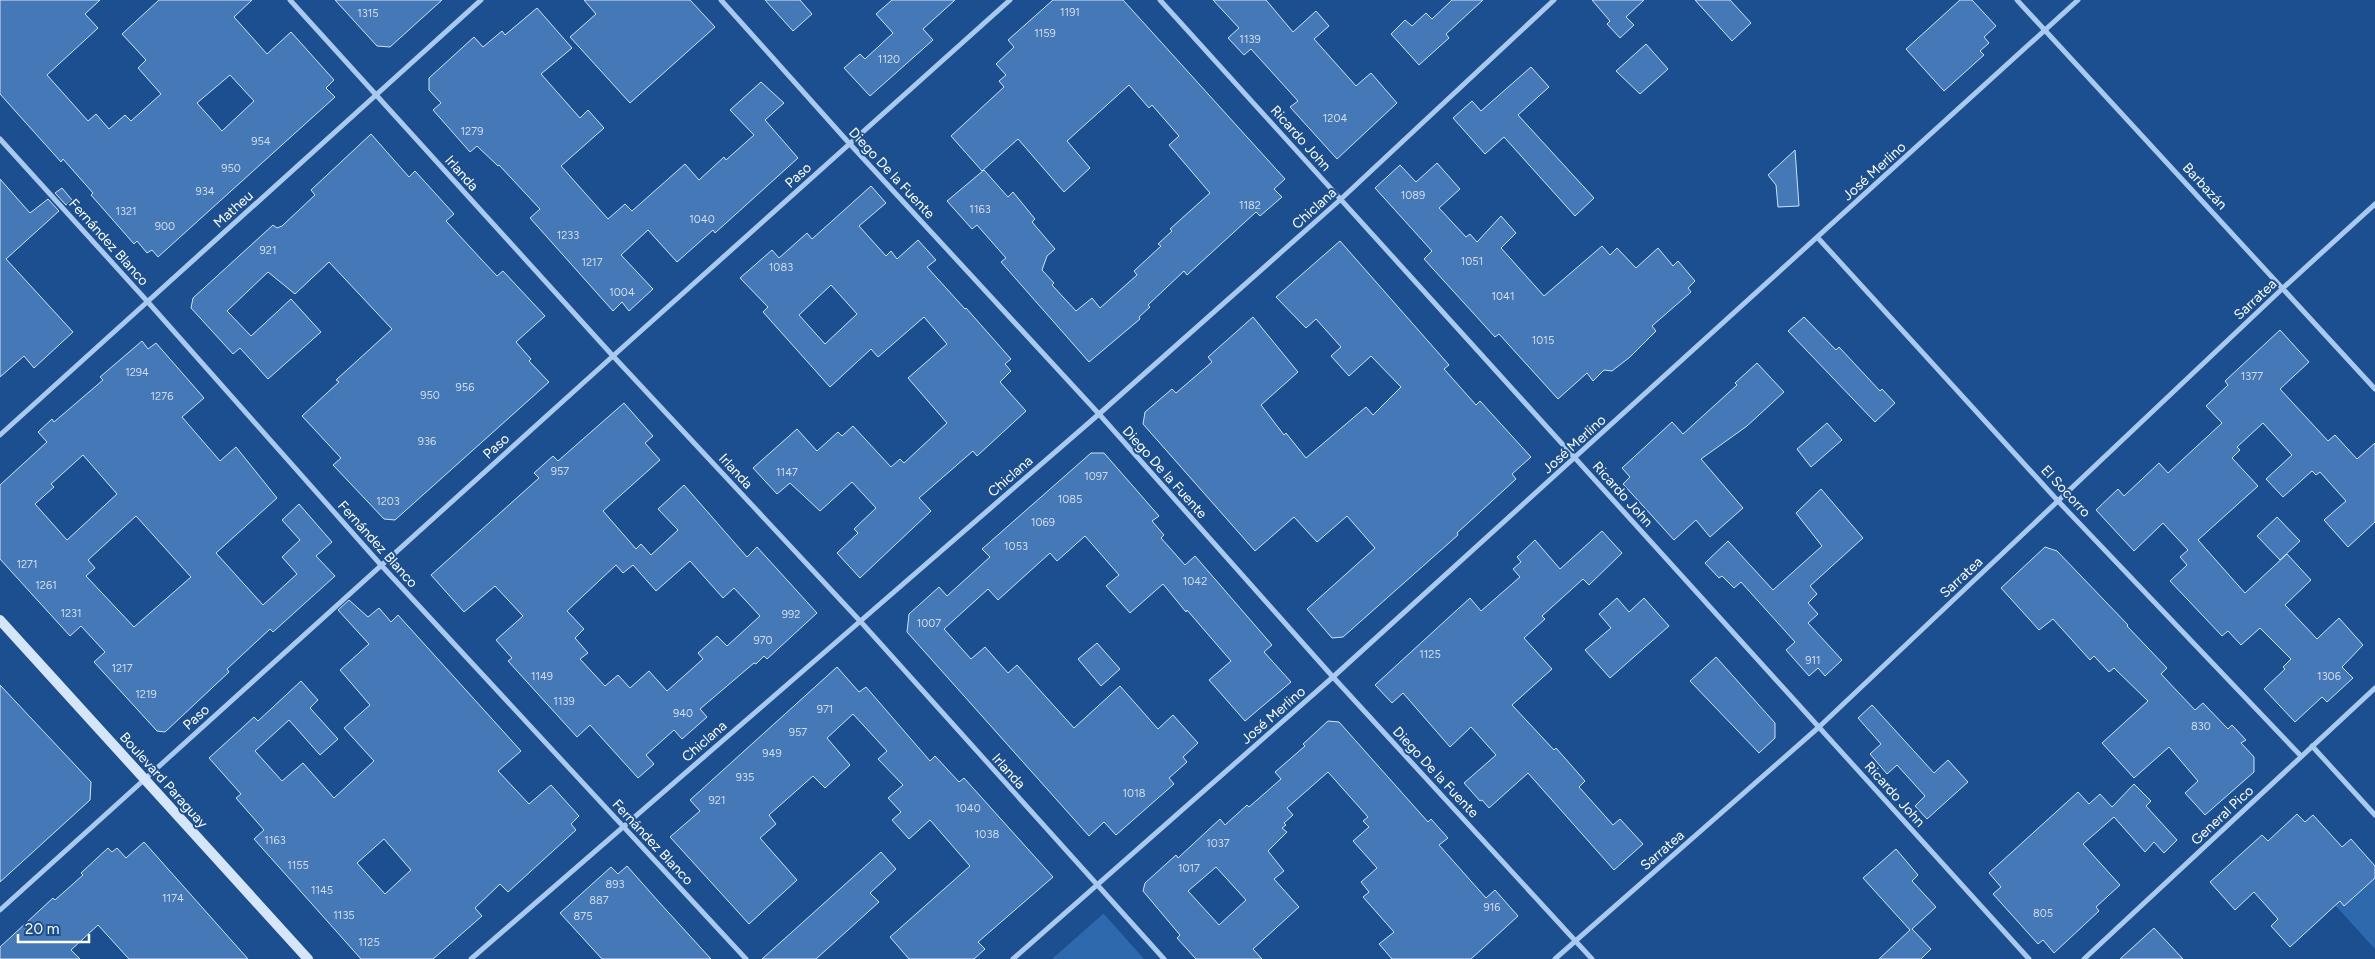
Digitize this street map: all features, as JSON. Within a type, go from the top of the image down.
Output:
[{"type":"main road","name":"Boulevard Paraguay","points":[[0,620],[308,959]]},
{"type":"street","name":"Irlanda","points":[[290,0],[613,356],[860,622],[1164,959]]},
{"type":"street","name":"Matheu","points":[[0,434],[481,0]]},
{"type":"street","name":"Diego De la Fuente","points":[[721,0],[849,143],[1099,414],[1333,677],[1592,959]]},
{"type":"street","name":"Paso","points":[[0,910],[849,143],[1010,0]]},
{"type":"street","name":"Ricardo John","points":[[1160,0],[2029,959]]},
{"type":"street","name":"Chiclana","points":[[471,959],[1099,414],[1341,199],[1554,0]]},
{"type":"street","name":"Barbazán","points":[[2017,0],[2375,389]]},
{"type":"street","name":"José Merlino","points":[[1013,959],[1333,677],[2078,0]]},
{"type":"street","name":"Fernández Blanco","points":[[0,139],[147,301],[381,565],[746,959]]},
{"type":"street","name":"Sarratea","points":[[1555,959],[1819,727],[2283,288],[2375,204]]},
{"type":"street","name":"El Socorro","points":[[1818,238],[2058,501],[2301,756]]},
{"type":"street","name":"General Pico","points":[[2084,959],[2375,688]]},
{"type":"street","points":[[2312,746],[2375,815]]},
{"type":"shaded area","points":[[2375,870],[2375,949],[2335,905]]},
{"type":"shaded area","points":[[1103,914],[1144,959],[1052,959]]},
{"type":"building","points":[[0,0],[100,0],[85,14],[98,28],[47,75],[88,121],[96,114],[109,129],[125,115],[131,121],[161,94],[138,68],[146,60],[122,34],[159,0],[252,0],[234,17],[267,54],[291,32],[334,80],[326,88],[335,97],[158,257],[152,250],[147,253],[137,241],[134,244],[91,195],[93,193],[63,159],[61,162],[0,94]],"holes":[[[230,75],[254,101],[222,131],[197,103]]]},
{"type":"building","points":[[335,0],[442,0],[390,47],[377,46]]},
{"type":"building","points":[[584,0],[690,0],[715,27],[630,103],[570,37],[596,14]]},
{"type":"building","points":[[765,0],[800,0],[812,14],[793,31]]},
{"type":"building","points":[[892,0],[955,0],[923,29],[933,40],[870,96],[844,68],[860,54],[865,59],[893,33],[876,14]]},
{"type":"building","points":[[1053,0],[1123,0],[1285,179],[1274,189],[1282,197],[1260,216],[1256,212],[1187,275],[1184,271],[1148,305],[1150,307],[1139,317],[1140,319],[1089,362],[1001,262],[1006,258],[977,225],[972,229],[947,201],[984,170],[1008,197],[1013,192],[1035,219],[1032,222],[1055,249],[1047,256],[1042,270],[1054,283],[1052,285],[1076,311],[1092,298],[1100,308],[1137,275],[1134,271],[1161,246],[1158,244],[1172,231],[1170,229],[1210,193],[1169,145],[1179,136],[1152,105],[1149,108],[1129,85],[1067,141],[1090,168],[1064,192],[1018,139],[982,171],[951,136],[1004,87],[999,81],[1006,75],[996,64],[1014,47],[1008,40]]},
{"type":"building","points":[[1213,0],[1266,0],[1293,32],[1316,11],[1329,26],[1314,39],[1356,86],[1371,73],[1397,103],[1337,159],[1290,107],[1298,101],[1251,49],[1244,55],[1228,38],[1239,28]]},
{"type":"building","points":[[1452,0],[1483,0],[1446,34],[1449,38],[1419,65],[1391,34],[1405,20],[1412,26],[1426,13],[1432,19]]},
{"type":"building","points":[[1592,0],[1644,0],[1626,17],[1634,25],[1620,38],[1607,24],[1610,21]]},
{"type":"building","points":[[1695,0],[1730,0],[1751,23],[1732,41]]},
{"type":"building","points":[[1960,0],[1972,0],[1996,26],[1984,37],[1989,43],[1980,51],[1984,55],[1944,91],[1906,49]]},
{"type":"building","points":[[537,8],[572,48],[541,74],[580,118],[588,110],[604,128],[561,166],[608,219],[625,204],[632,211],[685,164],[699,180],[724,157],[726,160],[754,135],[730,110],[761,82],[784,103],[765,120],[798,158],[715,233],[713,230],[677,262],[648,230],[621,255],[653,289],[629,311],[622,302],[613,311],[530,218],[540,209],[499,165],[477,146],[470,152],[433,110],[441,103],[429,90],[429,78],[474,37],[483,47],[502,31],[505,35]]},
{"type":"building","points":[[1646,44],[1668,69],[1640,94],[1616,71]]},
{"type":"building","points":[[1531,67],[1549,87],[1518,115],[1594,198],[1575,216],[1504,137],[1485,154],[1453,118],[1472,101],[1481,111]]},
{"type":"building","points":[[371,134],[409,177],[415,171],[454,214],[446,221],[497,276],[503,271],[545,316],[516,342],[531,359],[529,361],[549,382],[395,520],[384,519],[333,465],[341,458],[302,416],[339,382],[336,380],[392,329],[329,262],[295,294],[268,272],[227,311],[251,336],[291,299],[321,332],[268,379],[240,348],[233,354],[191,308],[193,298],[273,225],[277,228],[282,226],[315,195],[311,190]]},
{"type":"building","points":[[1795,150],[1799,206],[1778,207],[1776,185],[1768,175]]},
{"type":"building","points":[[1437,163],[1460,189],[1439,208],[1466,237],[1470,234],[1477,242],[1501,216],[1516,233],[1501,248],[1544,296],[1602,246],[1610,255],[1617,248],[1636,268],[1658,248],[1673,266],[1678,261],[1695,281],[1688,288],[1691,292],[1652,326],[1656,331],[1630,357],[1612,371],[1604,370],[1593,381],[1587,373],[1558,399],[1499,334],[1495,337],[1424,259],[1432,251],[1375,188],[1400,165],[1416,182]]},
{"type":"building","points":[[0,179],[30,213],[48,199],[59,211],[6,259],[73,332],[34,368],[24,356],[0,377]]},
{"type":"building","points":[[871,186],[886,203],[859,226],[886,256],[891,251],[897,259],[918,240],[936,260],[927,267],[1011,359],[1005,364],[1011,371],[1000,382],[1026,411],[977,456],[973,451],[919,498],[931,511],[860,578],[837,553],[858,533],[854,529],[876,508],[852,482],[820,511],[790,483],[777,494],[753,468],[797,429],[817,451],[838,432],[842,436],[853,426],[891,467],[900,459],[904,463],[947,423],[908,378],[947,344],[924,317],[878,357],[871,349],[830,387],[763,312],[768,307],[740,278],[772,250],[779,258],[807,233],[812,239]],"holes":[[[831,285],[857,314],[825,344],[799,315]]]},
{"type":"building","points":[[62,188],[72,200],[66,205],[55,193]]},
{"type":"building","points":[[1340,241],[1449,365],[1444,369],[1476,405],[1480,401],[1531,457],[1512,474],[1516,479],[1457,533],[1458,535],[1343,637],[1332,638],[1307,609],[1375,548],[1347,516],[1317,542],[1294,517],[1255,551],[1143,424],[1145,412],[1172,389],[1176,393],[1212,362],[1208,357],[1253,317],[1298,372],[1261,405],[1284,435],[1286,433],[1306,458],[1366,407],[1373,415],[1401,387],[1371,356],[1349,376],[1331,356],[1341,347],[1316,319],[1306,328],[1276,297]]},
{"type":"building","points":[[1804,317],[1836,350],[1839,347],[1880,391],[1882,389],[1895,403],[1875,422],[1788,331]]},
{"type":"building","points":[[2280,330],[2309,362],[2280,389],[2328,441],[2335,435],[2357,459],[2375,443],[2375,522],[2348,547],[2324,520],[2346,501],[2320,472],[2316,475],[2312,471],[2283,497],[2266,479],[2292,455],[2263,423],[2237,447],[2240,450],[2232,458],[2258,486],[2198,540],[2245,593],[2287,554],[2311,580],[2285,605],[2317,639],[2339,618],[2363,645],[2342,667],[2353,678],[2327,702],[2322,697],[2295,722],[2264,689],[2285,669],[2283,667],[2291,659],[2260,628],[2241,645],[2228,631],[2222,636],[2170,581],[2187,565],[2180,557],[2188,550],[2163,523],[2134,551],[2096,510],[2118,489],[2124,496],[2159,463],[2168,473],[2222,423],[2206,406],[2228,385],[2225,381]]},
{"type":"building","points":[[142,341],[148,349],[156,343],[204,398],[182,417],[220,461],[236,447],[277,498],[216,553],[263,605],[297,574],[282,557],[300,540],[282,520],[299,504],[332,542],[316,556],[335,576],[273,632],[270,629],[227,669],[229,672],[165,732],[157,731],[94,662],[105,652],[81,626],[70,636],[0,559],[0,485],[47,442],[38,432],[52,419],[54,422],[103,380],[100,377]],"holes":[[[83,455],[117,494],[67,540],[35,504],[54,487],[51,484]],[[136,516],[191,577],[134,627],[86,576],[95,568],[88,560]]]},
{"type":"building","points":[[1757,363],[1784,392],[1747,426],[1701,459],[1743,508],[1710,537],[1696,520],[1674,540],[1623,484],[1630,477],[1622,468],[1672,422],[1683,434],[1737,385],[1735,383]]},
{"type":"building","points":[[624,403],[653,436],[645,443],[660,460],[603,511],[636,549],[641,544],[651,555],[678,530],[658,509],[684,485],[747,557],[757,547],[817,613],[767,659],[764,656],[756,664],[754,663],[700,709],[707,717],[682,739],[674,730],[646,755],[654,764],[638,778],[590,725],[577,737],[508,661],[512,658],[496,640],[523,616],[495,586],[464,612],[431,575],[539,478],[534,473],[553,456],[558,461]],"holes":[[[690,561],[723,598],[734,588],[760,616],[727,646],[717,636],[698,653],[703,659],[667,691],[649,671],[630,688],[618,675],[605,686],[580,659],[588,653],[575,638],[584,629],[567,611],[616,565],[623,573],[633,565],[656,591]]]},
{"type":"building","points":[[1827,423],[1842,440],[1811,467],[1797,449]]},
{"type":"building","points":[[1091,453],[1104,453],[1159,516],[1152,521],[1164,535],[1161,538],[1185,565],[1195,556],[1272,645],[1264,652],[1291,682],[1245,721],[1209,680],[1231,661],[1187,610],[1186,612],[1163,584],[1130,613],[1106,586],[1119,575],[1085,536],[1057,561],[1050,553],[998,600],[988,589],[944,629],[971,659],[985,647],[1008,673],[1017,665],[1074,728],[1120,686],[1158,729],[1173,715],[1198,743],[1183,757],[1187,762],[1169,778],[1174,784],[1116,835],[1104,822],[1089,836],[907,632],[909,614],[939,587],[947,596],[990,557],[982,549]]},
{"type":"building","points":[[1821,489],[1863,538],[1810,586],[1817,594],[1808,603],[1818,614],[1808,623],[1842,660],[1825,676],[1818,668],[1809,676],[1786,650],[1795,642],[1741,582],[1734,588],[1722,576],[1719,578],[1705,563],[1728,541],[1773,590],[1822,546],[1796,513]]},
{"type":"building","points":[[2277,517],[2300,541],[2280,560],[2257,536]]},
{"type":"building","points":[[1602,531],[1622,553],[1589,585],[1583,579],[1542,616],[1545,619],[1524,638],[1552,669],[1512,705],[1554,750],[1556,748],[1585,781],[1579,787],[1613,825],[1620,819],[1643,844],[1614,870],[1528,773],[1489,808],[1464,783],[1496,755],[1471,727],[1450,747],[1403,693],[1392,703],[1375,685],[1470,598],[1481,611],[1520,577],[1513,569],[1521,562],[1517,557],[1535,540],[1560,569]]},
{"type":"building","points":[[2045,547],[2057,551],[2128,625],[2167,668],[2161,674],[2195,710],[2203,703],[2228,729],[2232,725],[2246,740],[2241,743],[2254,757],[2254,772],[2205,815],[2185,793],[2198,781],[2169,747],[2134,778],[2102,743],[2148,701],[2114,668],[2109,672],[2094,656],[2090,660],[2053,619],[2039,630],[2001,588]]},
{"type":"building","points":[[1617,598],[1629,612],[1644,598],[1669,626],[1610,678],[1585,650],[1611,628],[1599,614]]},
{"type":"building","points":[[349,600],[368,617],[379,608],[391,622],[398,615],[521,751],[498,771],[529,804],[551,785],[579,816],[571,824],[576,830],[508,892],[500,884],[475,908],[482,916],[433,959],[361,959],[254,839],[264,830],[236,798],[241,794],[209,758],[254,717],[258,721],[301,681],[318,700],[310,708],[338,739],[320,755],[289,720],[255,751],[282,781],[303,763],[334,798],[374,761],[344,728],[370,705],[340,670],[369,644],[338,610]],"holes":[[[384,839],[411,870],[385,894],[357,863]]]},
{"type":"building","points":[[1097,643],[1120,669],[1101,686],[1078,659]]},
{"type":"building","points":[[1716,657],[1775,723],[1775,738],[1759,753],[1690,681]]},
{"type":"building","points":[[837,667],[859,692],[866,687],[930,761],[935,756],[959,782],[964,778],[1053,877],[978,942],[985,949],[974,959],[909,959],[890,937],[970,866],[930,820],[909,839],[892,820],[901,812],[888,798],[903,785],[878,759],[887,751],[853,714],[827,738],[850,765],[825,788],[813,776],[769,815],[776,824],[760,838],[797,880],[749,924],[670,837],[700,811],[690,800]]},
{"type":"building","points":[[0,685],[91,782],[90,800],[0,882]]},
{"type":"building","points":[[1872,705],[1934,773],[1948,760],[1968,782],[1927,819],[1915,806],[1925,796],[1897,765],[1887,774],[1870,754],[1881,744],[1858,718]]},
{"type":"building","points":[[1328,721],[1339,722],[1428,822],[1431,819],[1448,838],[1439,845],[1486,898],[1495,890],[1518,916],[1471,959],[1392,959],[1379,944],[1394,932],[1363,897],[1369,892],[1361,882],[1377,868],[1353,841],[1369,827],[1363,821],[1368,817],[1328,772],[1287,808],[1293,815],[1284,823],[1286,825],[1282,828],[1287,832],[1268,851],[1284,871],[1274,879],[1299,907],[1253,949],[1262,959],[1196,959],[1177,938],[1180,935],[1143,891],[1145,883],[1176,855],[1178,858],[1220,819],[1225,825],[1281,779],[1275,772],[1305,746],[1303,744]],"holes":[[[1216,867],[1246,900],[1219,925],[1188,891]]]},
{"type":"building","points":[[2134,784],[2151,801],[2146,806],[2177,840],[2164,853],[2154,842],[2145,852],[2114,817],[2083,844],[2120,885],[2096,907],[2099,911],[2054,953],[2043,940],[2038,944],[1993,894],[2001,887],[1989,873],[2078,792],[2089,804],[2100,794],[2112,807]]},
{"type":"building","points":[[2297,814],[2305,822],[2313,815],[2342,847],[2351,839],[2375,866],[2375,878],[2344,906],[2340,901],[2290,947],[2271,926],[2278,919],[2254,892],[2235,910],[2210,882],[2262,835],[2268,841]]},
{"type":"building","points":[[144,842],[248,959],[129,959],[98,925],[71,950],[80,959],[0,959],[0,947],[53,898],[55,900],[83,875],[81,873],[108,848],[112,852],[117,848],[126,858]]},
{"type":"building","points":[[1896,849],[1918,875],[1912,881],[1936,907],[1912,929],[1931,949],[1921,959],[1879,959],[1910,930],[1863,878]]},
{"type":"building","points":[[881,852],[896,869],[870,893],[879,902],[816,959],[762,959]]},
{"type":"building","points":[[627,866],[711,959],[602,959],[560,913],[611,867],[618,874]]},
{"type":"building","points":[[2154,928],[2183,959],[2120,959]]}]
